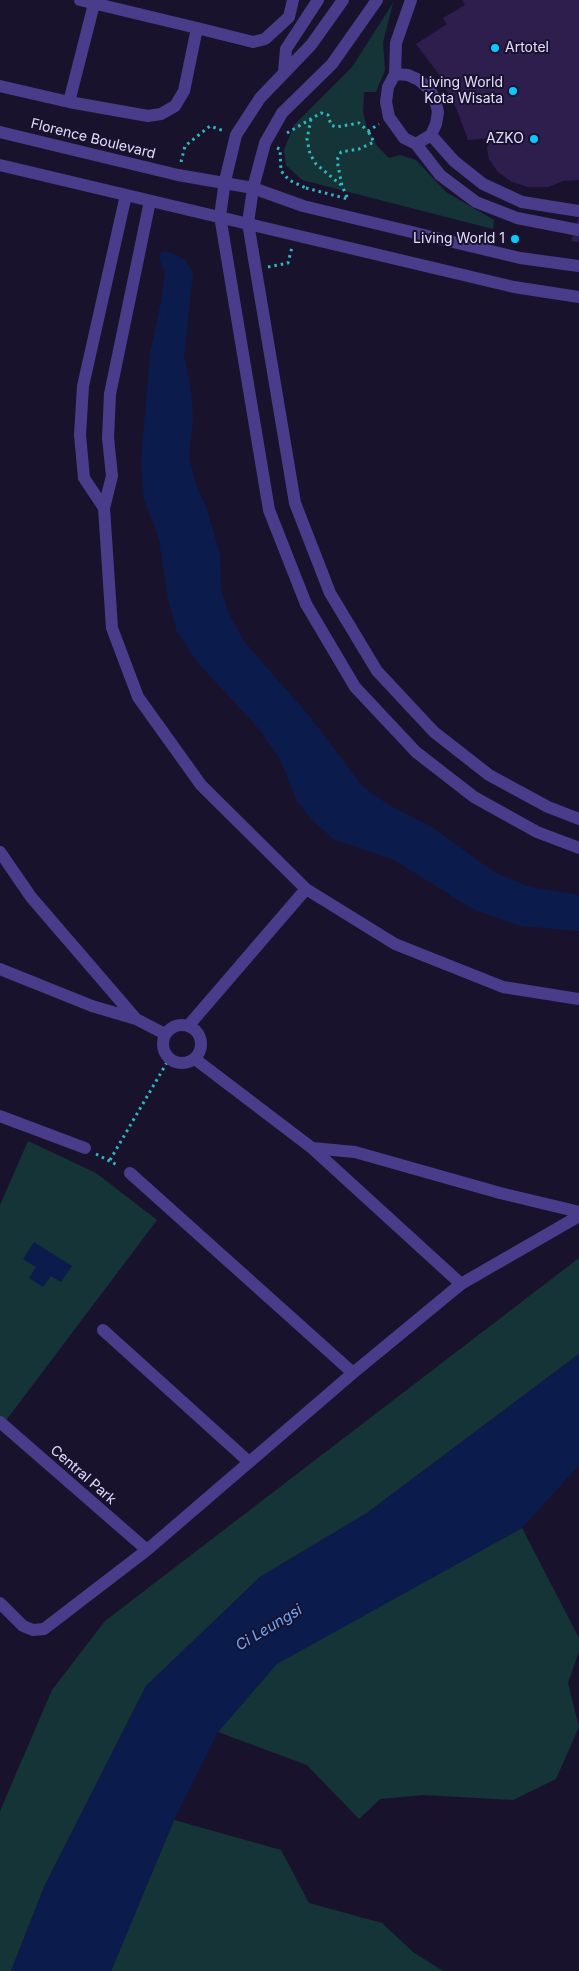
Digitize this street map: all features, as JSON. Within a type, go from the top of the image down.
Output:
[{"type":"street","points":[[80,0],[95,2],[253,42],[265,39],[289,17],[293,0]]},
{"type":"street","points":[[284,72],[286,50],[318,0]]},
{"type":"street","points":[[343,0],[311,45],[260,98],[236,135],[225,181],[220,216],[269,510],[306,604],[355,687],[416,752],[474,797],[537,832],[579,848]]},
{"type":"street","points":[[377,0],[332,64],[282,113],[265,144],[253,188],[248,223],[295,503],[330,593],[377,671],[434,732],[489,775],[548,808],[579,819]]},
{"type":"street","points":[[411,0],[396,43],[395,74],[388,87],[386,102],[389,117],[404,138],[416,144],[440,175],[476,202],[517,218],[579,230]]},
{"type":"street","points":[[69,102],[95,2]]},
{"type":"street","points":[[0,86],[69,102],[148,116],[161,114],[174,106],[184,91],[197,28]]},
{"type":"street","points":[[395,74],[408,75],[419,80],[435,99],[438,112],[436,124],[431,135],[416,144]]},
{"type":"street","name":"Florence Boulevard","points":[[0,132],[178,175],[225,181],[253,188],[303,206],[520,258],[579,266]]},
{"type":"street","points":[[431,135],[454,161],[483,184],[522,202],[579,211]]},
{"type":"street","points":[[0,165],[514,287],[579,297]]},
{"type":"street","points":[[104,508],[84,478],[80,435],[84,386],[126,195]]},
{"type":"street","points":[[150,201],[110,394],[108,438],[112,476],[104,508],[112,628],[138,697],[201,785],[306,889],[395,944],[503,988],[579,999]]},
{"type":"street","points":[[0,852],[36,904],[136,1019]]},
{"type":"street","points":[[189,1025],[306,889]]},
{"type":"street","points":[[0,969],[92,1006],[136,1019],[165,1034]]},
{"type":"street","points":[[176,1025],[189,1025],[200,1034],[202,1047],[196,1059],[182,1064],[169,1059],[162,1047],[165,1034],[176,1025]]},
{"type":"street","points":[[196,1059],[312,1148],[461,1284]]},
{"type":"street","points":[[0,1116],[85,1148]]},
{"type":"street","points":[[312,1148],[355,1152],[500,1193],[579,1212]]},
{"type":"street","points":[[130,1173],[353,1372]]},
{"type":"street","points":[[0,1603],[23,1626],[33,1630],[44,1629],[147,1550],[353,1372],[461,1284],[579,1216]]},
{"type":"street","points":[[103,1330],[249,1462]]},
{"type":"street","name":"Central Park","points":[[0,1422],[147,1550]]},
{"type":"path","points":[[321,113],[328,115],[331,125],[336,127],[360,122],[374,142],[359,149],[341,152],[339,155],[337,160],[342,186],[348,199],[306,188],[289,180],[281,171],[280,149],[286,133],[311,119],[321,113]]},
{"type":"path","points":[[368,131],[389,117]]},
{"type":"path","points":[[311,119],[307,139],[310,154],[316,164],[342,186]]},
{"type":"path","points":[[178,175],[185,146],[210,126],[236,135]]},
{"type":"path","points":[[265,144],[280,149]]},
{"type":"path","points":[[303,206],[306,188]]},
{"type":"path","points":[[256,270],[288,263],[296,236]]},
{"type":"path","points":[[110,1160],[169,1059]]},
{"type":"path","points":[[85,1148],[110,1160],[130,1173]]},
{"type":"green space","points":[[393,3],[383,42],[385,70],[376,92],[364,92],[363,112],[367,128],[377,146],[389,158],[400,155],[416,160],[446,192],[494,220],[493,229],[302,180],[286,165],[284,150],[294,125],[352,67]]},
{"type":"green space","points":[[28,1141],[96,1173],[157,1220],[4,1423],[0,1419],[0,1205]]},
{"type":"green space","points":[[579,1258],[579,1354],[367,1513],[260,1577],[146,1686],[45,1885],[11,1971],[0,1971],[0,1811],[52,1690],[105,1621]]},
{"type":"green space","points":[[522,1528],[579,1638],[579,1651],[568,1683],[579,1727],[556,1779],[513,1800],[424,1795],[380,1799],[359,1819],[307,1765],[218,1732],[277,1663]]},
{"type":"green space","points":[[174,1820],[281,1850],[309,1903],[382,1923],[413,1952],[443,1971],[111,1971]]},
{"type":"water","points":[[162,252],[169,252],[184,259],[193,272],[184,356],[191,390],[193,419],[189,458],[220,554],[221,589],[228,612],[243,640],[310,717],[362,786],[387,804],[430,826],[494,872],[527,886],[579,895],[579,931],[520,926],[473,909],[392,859],[333,839],[312,820],[297,801],[280,759],[258,728],[198,663],[177,632],[168,599],[159,539],[144,499],[141,462],[150,353],[161,302],[165,272],[159,258]]},
{"type":"water","points":[[34,1242],[72,1266],[61,1282],[51,1276],[43,1287],[29,1278],[36,1267],[23,1259]]},
{"type":"water","name":"Ci Leungsi","points":[[579,1354],[579,1465],[522,1528],[277,1664],[218,1732],[174,1820],[111,1971],[11,1971],[45,1885],[146,1686],[260,1577],[367,1513]]},
{"type":"building","name":"Living World Kota Wisata","points":[[462,0],[579,0],[579,180],[563,181],[548,187],[528,187],[512,182],[498,172],[489,159],[487,148],[490,138],[468,140],[457,110],[438,73],[416,44],[447,24],[443,18],[465,5]]},
{"type":"building","points":[[579,217],[579,242],[571,241]]},
{"type":"place","name":"Artotel","points":[[495,48]]},
{"type":"place","name":"Living World Kota Wisata","points":[[513,91]]},
{"type":"place","name":"AZKO","points":[[534,139]]},
{"type":"place","name":"Living World 1","points":[[515,239]]}]
